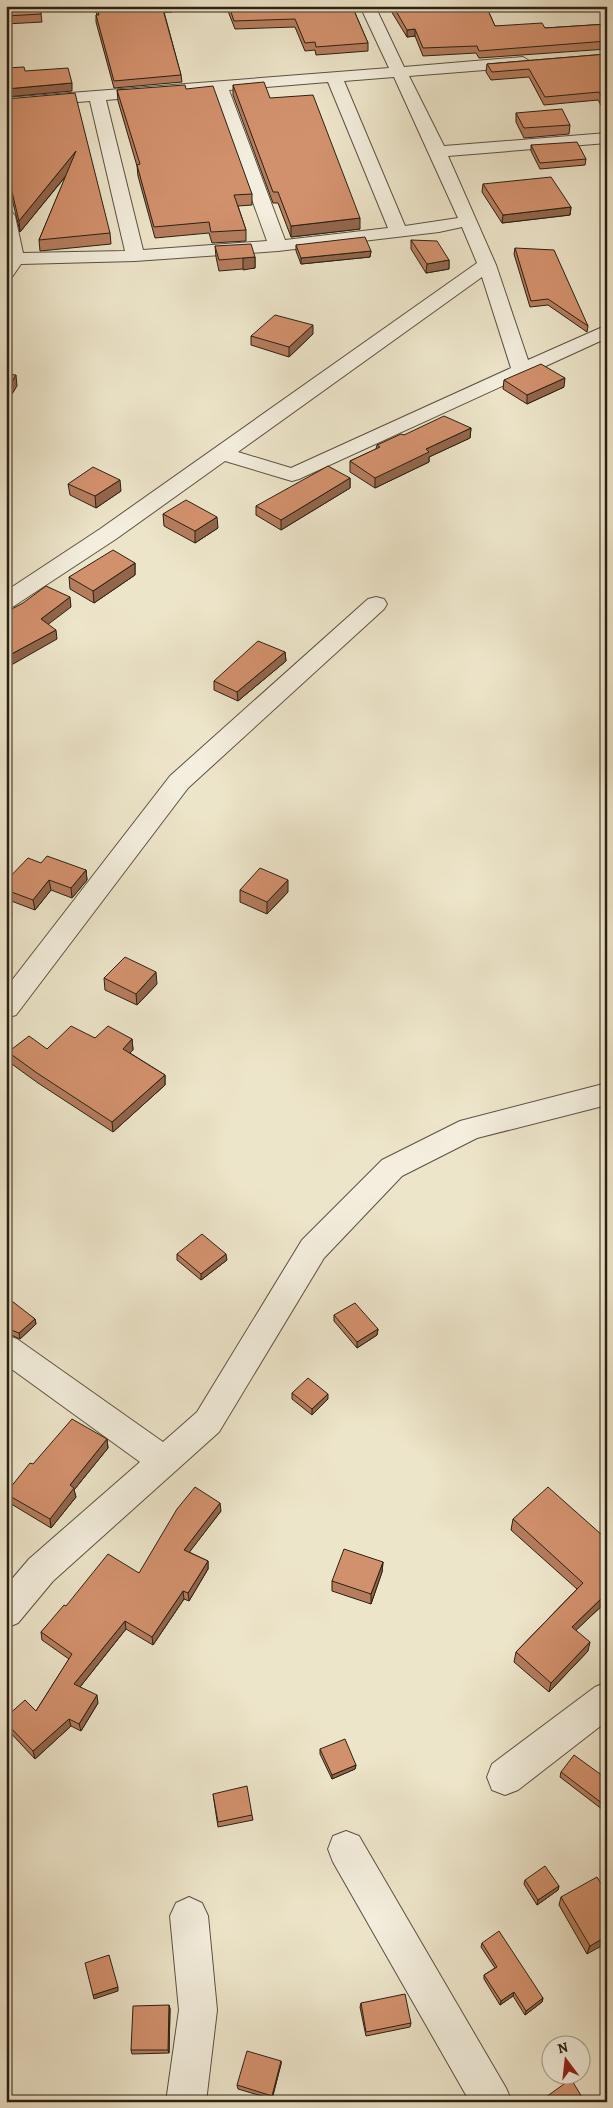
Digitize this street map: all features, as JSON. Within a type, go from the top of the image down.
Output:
[{"type":"street","points":[[367,6],[438,152],[466,221],[487,265],[521,369]]},
{"type":"street","points":[[6,103],[537,61]]},
{"type":"street","points":[[334,77],[399,232]]},
{"type":"street","points":[[219,86],[278,246]]},
{"type":"street","points":[[97,95],[135,256]]},
{"type":"street","points":[[438,152],[607,138]]},
{"type":"street","points":[[6,216],[9,264],[278,246],[439,227],[466,221]]},
{"type":"street","points":[[6,601],[108,534],[487,265]]},
{"type":"street","points":[[222,453],[292,475],[607,330]]},
{"type":"street","points":[[6,1008],[179,782],[376,604]]},
{"type":"street","points":[[6,1612],[41,1570],[208,1422],[313,1249],[392,1168],[470,1129],[607,1094]]},
{"type":"street","points":[[6,1348],[164,1461]]},
{"type":"street","points":[[505,1777],[607,1699]]},
{"type":"street","points":[[346,1849],[492,2102]]},
{"type":"street","points":[[186,2102],[198,2010],[189,1916]]},
{"type":"building","points":[[6,6],[40,6],[41,14],[6,16]]},
{"type":"building","points":[[96,6],[162,6],[181,75],[114,81],[96,15],[99,15]]},
{"type":"building","points":[[229,6],[352,6],[368,43],[316,47],[315,42],[305,43],[295,19],[234,21]]},
{"type":"building","points":[[393,6],[486,6],[495,26],[542,23],[545,28],[607,24],[607,41],[479,51],[477,46],[423,48],[415,29],[407,30]]},
{"type":"building","points":[[607,54],[607,106],[599,92],[545,97],[529,69],[492,72],[487,64]]},
{"type":"building","points":[[24,67],[25,71],[68,68],[72,83],[6,89],[6,68]]},
{"type":"building","points":[[264,82],[270,98],[313,95],[360,218],[291,226],[278,192],[273,192],[233,85]]},
{"type":"building","points":[[185,85],[186,89],[213,86],[252,194],[234,195],[246,230],[211,232],[209,222],[154,227],[137,165],[140,164],[117,90]]},
{"type":"building","points":[[75,93],[110,233],[39,240],[76,151],[19,221],[8,175],[10,175],[6,155],[6,99]]},
{"type":"building","points":[[562,109],[570,125],[524,128],[516,113]]},
{"type":"building","points":[[577,142],[586,159],[540,163],[531,145]]},
{"type":"building","points":[[551,177],[571,207],[503,215],[483,184]]},
{"type":"building","points":[[365,237],[371,251],[301,258],[296,245]]},
{"type":"building","points":[[411,240],[437,241],[449,260],[427,264]]},
{"type":"building","points":[[251,244],[255,257],[219,260],[215,246]]},
{"type":"building","points":[[515,248],[554,250],[588,326],[548,299],[531,301]]},
{"type":"building","points":[[275,315],[313,325],[289,347],[251,336]]},
{"type":"building","points":[[541,364],[565,378],[527,395],[504,380]]},
{"type":"building","points":[[6,374],[16,375],[6,391]]},
{"type":"building","points":[[444,416],[471,428],[426,449],[429,452],[375,478],[350,461],[380,447],[377,445],[401,434],[404,435]]},
{"type":"building","points":[[328,466],[350,478],[281,520],[256,506]]},
{"type":"building","points":[[93,467],[120,480],[95,496],[68,484]]},
{"type":"building","points":[[186,500],[217,517],[195,531],[163,514]]},
{"type":"building","points":[[113,550],[135,563],[93,591],[69,577]]},
{"type":"building","points":[[46,586],[70,597],[41,619],[56,630],[6,657],[6,612],[23,603]]},
{"type":"building","points":[[258,641],[285,652],[237,692],[214,681]]},
{"type":"building","points":[[47,856],[86,870],[71,888],[49,880],[33,900],[6,890],[6,881],[28,858],[41,863]]},
{"type":"building","points":[[260,868],[288,880],[267,902],[240,890]]},
{"type":"building","points":[[125,957],[156,972],[136,994],[104,978]]},
{"type":"building","points":[[71,1026],[95,1038],[108,1026],[132,1039],[123,1049],[165,1075],[112,1122],[8,1052],[29,1036],[47,1049]]},
{"type":"building","points":[[202,1234],[226,1254],[201,1274],[177,1254]]},
{"type":"building","points":[[8,1298],[35,1319],[19,1333],[6,1328],[6,1300]]},
{"type":"building","points":[[355,1303],[378,1329],[357,1342],[334,1315]]},
{"type":"building","points":[[308,1378],[328,1394],[312,1409],[292,1393]]},
{"type":"building","points":[[72,1419],[107,1439],[70,1485],[74,1488],[50,1519],[6,1493],[30,1463],[33,1464]]},
{"type":"building","points":[[195,1487],[220,1503],[184,1550],[208,1561],[188,1593],[183,1591],[152,1637],[125,1621],[74,1684],[97,1695],[79,1724],[69,1719],[33,1751],[6,1723],[6,1717],[25,1700],[36,1711],[72,1654],[41,1632],[64,1605],[66,1606],[108,1554],[139,1573],[177,1509]]},
{"type":"building","points":[[548,1487],[602,1535],[607,1533],[607,1593],[572,1627],[590,1642],[551,1683],[516,1652],[583,1583],[513,1519]]},
{"type":"building","points":[[344,1549],[383,1562],[371,1594],[332,1581]]},
{"type":"building","points":[[345,1739],[356,1765],[332,1775],[320,1749]]},
{"type":"building","points":[[574,1755],[607,1779],[607,1807],[561,1772]]},
{"type":"building","points":[[247,1786],[252,1815],[218,1822],[213,1794]]},
{"type":"building","points":[[545,1866],[559,1886],[538,1900],[525,1880]]},
{"type":"building","points":[[597,1877],[607,1893],[607,1936],[590,1946],[561,1897]]},
{"type":"building","points":[[499,1931],[543,1998],[526,2011],[514,1992],[501,2001],[484,1975],[497,1967],[482,1943]]},
{"type":"building","points":[[109,1955],[118,1987],[93,1995],[85,1963]]},
{"type":"building","points":[[405,1994],[411,2023],[366,2032],[361,2003]]},
{"type":"building","points":[[169,2005],[168,2050],[131,2050],[133,2006]]},
{"type":"building","points":[[247,2051],[281,2061],[272,2096],[237,2085]]},
{"type":"building","points":[[561,2086],[575,2086],[585,2102],[539,2102]]}]
